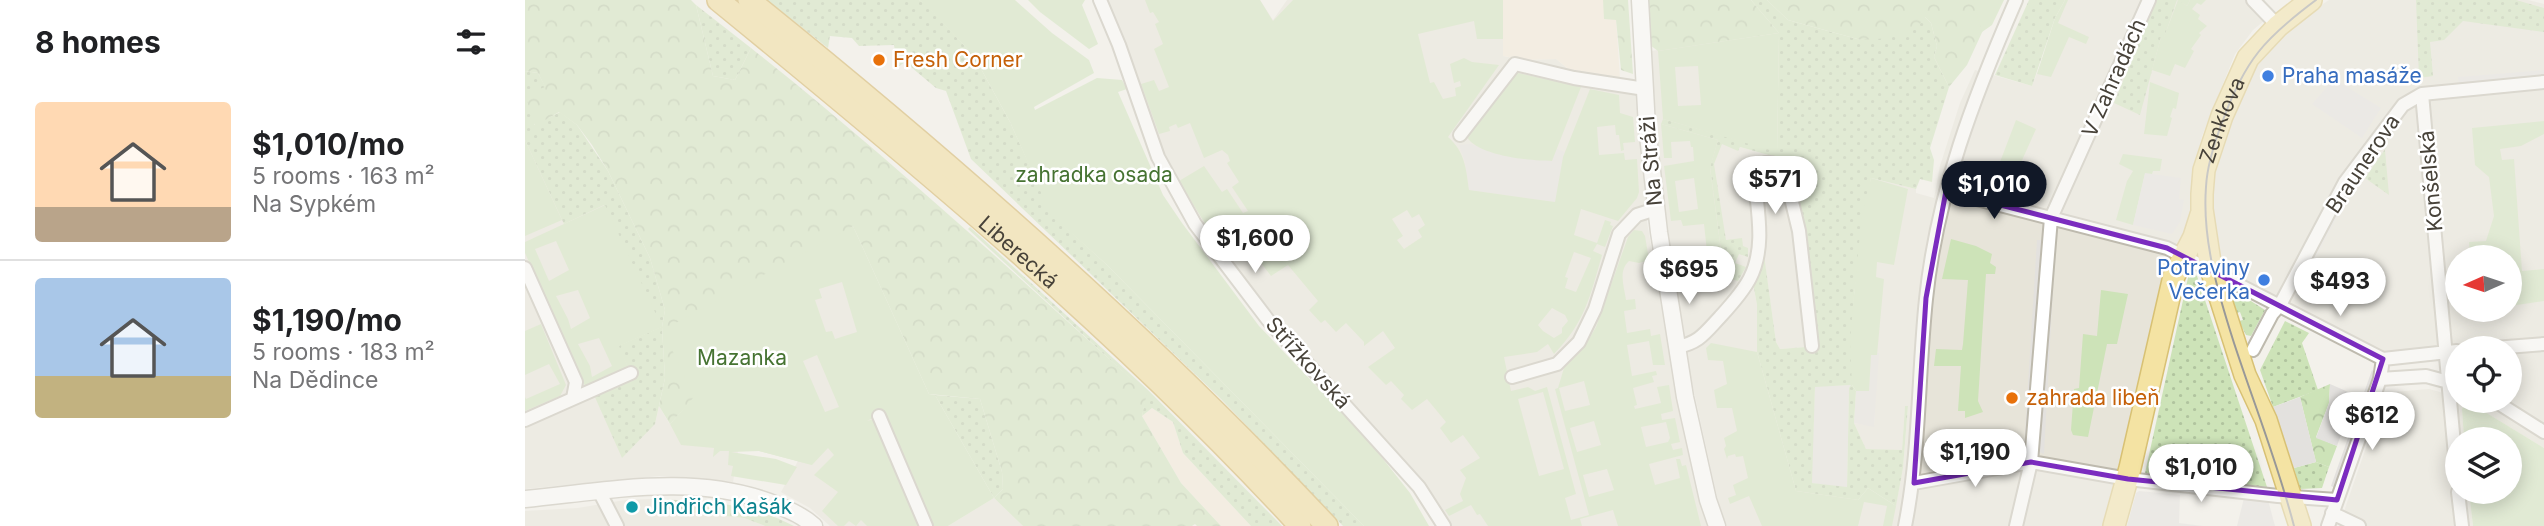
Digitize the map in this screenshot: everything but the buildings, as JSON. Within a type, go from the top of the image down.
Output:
[{"type":"highway","name":"Liberecká","points":[[718,0],[954,195],[1092,319],[1259,482],[1300,526]]},
{"type":"highway","name":"Liberecká","points":[[749,0],[968,183],[1075,279],[1192,388],[1327,526]]},
{"type":"main road","name":"Zenklova","points":[[2300,526],[2266,420],[2245,375],[2211,269],[2202,209],[2204,170],[2232,89],[2248,58],[2278,26],[2311,0]]},
{"type":"main road","points":[[2114,526],[2128,479],[2174,276],[2194,237],[2202,209]]},
{"type":"street","name":"Střížkovská","points":[[1100,0],[1119,45],[1158,158],[1195,224],[1268,320],[1419,487],[1444,526]]},
{"type":"street","name":"Na Stráži","points":[[1640,0],[1656,209],[1693,434],[1708,500],[1717,526]]},
{"type":"street","points":[[1905,526],[1914,483],[1926,298],[1946,191],[1973,100],[2016,0]]},
{"type":"street","name":"V Zahradách","points":[[2016,526],[2031,462],[2051,218],[2149,0]]},
{"type":"street","points":[[2253,0],[2278,26]]},
{"type":"street","points":[[1460,135],[1515,64],[1574,78],[1645,89]]},
{"type":"street","points":[[2422,94],[2544,82]]},
{"type":"street","name":"Braunerova","points":[[2253,350],[2345,182],[2403,105],[2422,94]]},
{"type":"street","name":"Konšelská","points":[[2422,94],[2450,336]]},
{"type":"street","points":[[1677,347],[1695,343],[1702,337],[1750,278],[1759,248],[1754,170],[1769,162],[1784,169],[1799,231],[1812,346]]},
{"type":"street","points":[[1946,191],[2167,247],[2383,359],[2445,353]]},
{"type":"street","points":[[1512,377],[1557,364],[1579,342],[1595,309],[1619,234],[1637,215],[1656,209]]},
{"type":"street","points":[[525,268],[576,382],[573,398]]},
{"type":"street","points":[[2522,346],[2544,344]]},
{"type":"street","points":[[2359,526],[2330,520],[2380,379],[2383,359]]},
{"type":"street","points":[[525,420],[631,373]]},
{"type":"street","points":[[2380,379],[2426,376],[2445,381]]},
{"type":"street","points":[[2514,413],[2544,432]]},
{"type":"street","points":[[879,416],[926,526]]},
{"type":"street","points":[[1914,483],[2031,462],[2128,479],[2292,497],[2337,499]]},
{"type":"street","points":[[525,499],[661,486],[711,488],[754,496],[803,516],[814,526]]},
{"type":"street","points":[[599,491],[617,526]]},
{"type":"street","points":[[2459,504],[2462,526]]},
{"type":"highlighted area","points":[[1946,191],[2167,248],[2383,359],[2337,500],[2128,479],[2031,462],[1914,483],[1926,298]]},
{"type":"shaded area","points":[[1104,0],[1260,0],[1273,20],[1287,0],[1503,0],[1503,56],[1525,60],[1556,59],[1572,72],[1639,80],[1647,222],[1679,407],[1708,526],[1448,526],[1271,317],[1196,220],[1164,160]]},
{"type":"shaded area","points":[[1503,0],[1603,0],[1616,19],[1620,78],[1572,72],[1556,59],[1525,60],[1503,56]]},
{"type":"shaded area","points":[[2065,0],[2247,0],[2265,20],[2253,30],[2235,54],[2202,136],[2195,168],[2192,222],[2180,246],[2170,258],[2106,526],[1727,526],[1720,510],[1685,351],[1660,170],[1651,51],[1779,33],[1777,152],[1722,136],[1738,151],[1740,147],[1791,161],[1804,232],[1818,346],[1780,349],[1776,342],[1764,257],[1753,283],[1757,305],[1757,352],[1796,491],[1896,505],[1903,468],[1908,407],[1905,407],[1902,451],[1866,449],[1854,423],[1874,426],[1877,352],[1871,178],[1916,189],[1916,193],[1934,198],[1940,166],[1960,103],[1975,70],[2032,86]]},
{"type":"shaded area","points":[[2329,0],[2528,0],[2544,4],[2544,448],[2522,435],[2522,427],[2509,427],[2486,413],[2522,413],[2522,336],[2445,336],[2445,348],[2380,353],[2219,266],[2210,197],[2214,172],[2230,119],[2250,74],[2267,49],[2296,22]]},
{"type":"shaded area","points":[[2544,70],[2544,78],[2459,85],[2458,77]]},
{"type":"shaded area","points":[[2334,79],[2381,108],[2362,138],[2312,104]]},
{"type":"shaded area","points":[[2392,124],[2395,127],[2346,200],[2301,285],[2297,284],[2342,199]]},
{"type":"shaded area","points":[[525,140],[605,205],[619,346],[655,424],[659,406],[669,423],[720,451],[738,451],[733,482],[660,476],[525,489]]},
{"type":"shaded area","points":[[1471,144],[1497,153],[1552,147],[1565,152],[1555,202],[1469,190],[1465,162],[1459,145]]},
{"type":"shaded area","points":[[2145,173],[2181,178],[2179,199],[2184,200],[2180,222],[2172,234],[2133,225]]},
{"type":"shaded area","points":[[2037,240],[2043,240],[2029,449],[2024,449]]},
{"type":"shaded area","points":[[2050,248],[2055,252],[2044,454],[2037,451]]},
{"type":"shaded area","points":[[839,268],[882,415],[933,526],[830,526],[810,508],[781,492],[798,461],[812,465],[778,361],[800,288]]},
{"type":"shaded area","points":[[1864,353],[1879,353],[1874,427],[1854,423],[1856,391],[1861,391]]},
{"type":"shaded area","points":[[2372,370],[2376,373],[2335,488],[2331,486]]},
{"type":"shaded area","points":[[2330,384],[2355,395],[2337,446],[2316,438],[2329,403]]},
{"type":"shaded area","points":[[1852,385],[1849,389],[1847,488],[1811,483],[1815,386]]},
{"type":"shaded area","points":[[2429,389],[2445,394],[2445,413],[2462,413],[2463,427],[2445,427],[2445,504],[2470,504],[2473,526],[2339,526],[2382,401],[2393,392]]},
{"type":"shaded area","points":[[2300,397],[2316,462],[2294,468],[2273,407]]},
{"type":"shaded area","points":[[1152,408],[1173,422],[1183,453],[1251,526],[1221,526],[1181,483],[1142,416]]},
{"type":"shaded area","points":[[2139,491],[2180,495],[2179,523],[2203,526],[2127,526],[2136,493]]},
{"type":"shaded area","points":[[994,498],[1023,526],[948,526]]},
{"type":"shaded area","points":[[2244,498],[2268,500],[2275,526],[2237,526]]},
{"type":"shaded area","points":[[651,499],[653,509],[744,518],[765,526],[525,526],[525,511]]},
{"type":"green space","points":[[525,0],[691,0],[696,5],[713,76],[735,80],[751,48],[903,174],[1147,393],[1142,416],[1181,483],[1221,526],[1023,526],[994,498],[1003,489],[1002,472],[980,399],[929,394],[853,226],[823,271],[778,361],[812,465],[759,451],[720,451],[694,398],[670,424],[659,406],[665,378],[662,327],[665,310],[650,258],[608,171],[577,125],[559,112],[535,126],[525,95],[545,87],[538,73],[525,71]]},
{"type":"green space","points":[[767,0],[919,0],[926,4],[974,56],[1010,122],[1052,215],[1106,264],[1364,526],[1343,526],[1221,399],[971,159],[946,91],[936,88],[905,62],[898,67],[898,54],[894,45],[859,46],[852,38],[830,36],[828,48]]},
{"type":"green space","name":"zahradka osada","points":[[919,0],[1015,0],[1052,33],[1089,60],[1094,73],[1034,107],[1035,110],[1097,78],[1122,80],[1127,89],[1118,92],[1163,195],[1182,223],[1259,326],[1368,440],[1410,493],[1429,526],[1364,526],[1106,264],[1051,215],[1010,122],[974,56]]},
{"type":"green space","points":[[1028,0],[1085,0],[1082,5],[1098,44],[1089,49]]},
{"type":"green space","points":[[1145,0],[1260,0],[1273,21],[1293,0],[1503,0],[1503,39],[1477,39],[1474,21],[1418,34],[1430,83],[1434,82],[1443,99],[1456,96],[1455,88],[1461,86],[1460,81],[1454,83],[1450,64],[1464,58],[1472,62],[1499,65],[1448,137],[1461,155],[1469,190],[1555,202],[1563,157],[1590,89],[1619,95],[1620,113],[1633,117],[1635,142],[1623,143],[1624,150],[1621,151],[1615,125],[1597,127],[1599,155],[1624,153],[1625,160],[1637,159],[1637,198],[1618,221],[1581,209],[1574,235],[1597,243],[1605,220],[1613,226],[1605,247],[1597,244],[1593,251],[1602,255],[1580,320],[1554,354],[1548,344],[1537,352],[1504,357],[1511,391],[1528,387],[1535,391],[1547,387],[1576,494],[1565,498],[1571,520],[1589,515],[1555,389],[1558,388],[1564,368],[1583,349],[1596,327],[1628,237],[1634,230],[1642,231],[1649,260],[1639,263],[1629,261],[1623,274],[1626,300],[1635,299],[1636,309],[1624,311],[1627,333],[1650,329],[1651,336],[1660,334],[1665,365],[1653,365],[1649,341],[1627,345],[1632,376],[1656,371],[1657,375],[1652,376],[1654,382],[1633,388],[1637,405],[1634,406],[1635,409],[1661,403],[1657,387],[1669,385],[1673,411],[1661,414],[1662,420],[1675,418],[1680,442],[1671,444],[1673,450],[1682,448],[1683,455],[1649,464],[1655,485],[1680,478],[1676,459],[1680,459],[1682,466],[1686,465],[1701,526],[1618,526],[1613,510],[1580,519],[1582,526],[1488,526],[1471,505],[1449,516],[1445,510],[1463,501],[1460,494],[1466,478],[1460,470],[1480,458],[1463,435],[1451,443],[1440,428],[1446,422],[1427,399],[1412,410],[1401,399],[1404,395],[1391,381],[1386,385],[1368,367],[1395,348],[1383,331],[1364,346],[1364,342],[1346,323],[1336,332],[1325,320],[1321,323],[1309,310],[1318,301],[1288,265],[1271,276],[1231,223],[1223,229],[1217,221],[1207,227],[1179,181],[1204,166],[1222,192],[1227,189],[1243,213],[1248,211],[1232,187],[1239,182],[1227,163],[1230,161],[1228,155],[1222,150],[1204,158],[1190,123],[1178,128],[1176,124],[1169,127],[1170,131],[1159,134],[1141,84],[1154,80],[1159,91],[1169,87],[1154,49],[1163,44],[1155,24],[1159,22],[1153,12],[1150,13]],"holes":[[[1407,210],[1412,218],[1419,214],[1425,225],[1418,230],[1422,237],[1404,249],[1397,240],[1403,236],[1392,219]],[[1574,252],[1591,258],[1576,292],[1565,288],[1568,278],[1565,277]],[[1552,308],[1565,315],[1568,321],[1562,328],[1562,333],[1554,338],[1538,325]],[[1584,381],[1590,405],[1565,411],[1559,388]],[[1543,392],[1564,469],[1539,476],[1518,399]],[[1594,421],[1601,445],[1577,452],[1570,428]],[[1666,422],[1670,438],[1668,442],[1646,447],[1641,427]],[[1607,469],[1614,490],[1589,497],[1583,475]]]},
{"type":"green space","points":[[1603,0],[1628,0],[1633,74],[1621,70],[1616,20],[1604,19]]},
{"type":"green space","points":[[1648,0],[1751,0],[1779,33],[1658,51],[1650,45]]},
{"type":"green space","points":[[1751,0],[1767,0],[1788,20],[1861,40],[1924,16],[1931,23],[1937,46],[1934,57],[1949,87],[1930,148],[1934,160],[1932,182],[1920,179],[1916,189],[1871,178],[1854,295],[1854,423],[1866,449],[1902,450],[1905,406],[1908,406],[1903,468],[1896,506],[1868,488],[1858,500],[1796,491],[1757,352],[1757,305],[1753,283],[1764,255],[1776,342],[1780,349],[1818,346],[1804,232],[1787,163],[1790,161],[1740,147],[1738,151],[1722,144],[1714,164],[1726,240],[1742,238],[1743,246],[1748,248],[1748,257],[1739,254],[1735,263],[1746,267],[1738,281],[1727,278],[1722,273],[1718,276],[1716,274],[1718,282],[1687,288],[1686,281],[1680,281],[1680,275],[1706,271],[1722,258],[1710,167],[1718,140],[1661,124],[1663,119],[1777,151],[1779,33]],"holes":[[[1851,385],[1847,487],[1812,483],[1815,387]]]},
{"type":"green space","points":[[1767,0],[1997,0],[1967,65],[1949,87],[1934,57],[1937,46],[1931,23],[1925,17],[1917,27],[1890,38],[1861,40],[1788,20]]},
{"type":"green space","points":[[1973,0],[2004,0],[1992,25],[1982,32]]},
{"type":"green space","points":[[2029,0],[2065,0],[2055,18],[2032,86],[1995,75]]},
{"type":"green space","points":[[2065,0],[2068,0],[2058,23],[2089,37],[2086,44],[2069,37],[2051,77],[2037,74],[2055,18]]},
{"type":"green space","points":[[2156,0],[2177,0],[2164,38],[2161,37],[2140,115],[2114,103]]},
{"type":"green space","points":[[2177,0],[2190,0],[2187,6]]},
{"type":"green space","points":[[2178,0],[2187,6],[2190,0],[2206,0],[2201,5],[2197,3],[2192,9],[2200,15],[2198,19],[2207,26],[2199,33],[2201,35],[2191,49],[2194,51],[2185,68],[2175,64],[2170,76],[2152,70],[2161,37],[2164,37]]},
{"type":"green space","points":[[2416,0],[2516,0],[2544,8],[2544,32],[2463,21],[2444,40],[2430,42],[2433,76],[2419,78]]},
{"type":"green space","points":[[696,5],[751,48],[735,80],[713,76]]},
{"type":"green space","points":[[1779,33],[1777,152],[1663,119],[1658,51]],"holes":[[[1698,66],[1701,105],[1678,106],[1675,67]]]},
{"type":"green space","points":[[525,71],[538,73],[546,88],[534,125],[560,112],[577,125],[608,171],[650,258],[665,310],[662,327],[665,378],[655,424],[622,458],[594,395],[633,378],[618,346],[661,327],[604,205],[564,224],[525,140]]},
{"type":"green space","points":[[1514,72],[1581,87],[1552,161],[1493,153],[1482,149],[1467,137]]},
{"type":"green space","points":[[2150,82],[2179,93],[2176,109],[2173,108],[2170,117],[2172,118],[2167,136],[2144,134]]},
{"type":"green space","points":[[2016,120],[2036,129],[2019,167],[2000,162]]},
{"type":"green space","points":[[2544,121],[2544,134],[2521,146],[2500,149],[2502,160],[2514,159],[2520,245],[2469,245],[2469,242],[2486,241],[2494,216],[2489,177],[2475,165],[2472,128]]},
{"type":"green space","points":[[1661,124],[1718,140],[1710,168],[1722,258],[1710,274],[1706,271],[1680,275],[1678,264],[1708,261],[1704,224],[1683,226],[1681,220],[1671,221],[1664,166],[1694,161],[1690,141],[1671,142],[1672,158],[1664,158]],"holes":[[[1694,178],[1698,209],[1679,212],[1675,181]]]},
{"type":"green space","points":[[525,140],[562,220],[525,236]]},
{"type":"green space","points":[[2388,145],[2385,150],[2389,195],[2365,178]]},
{"type":"green space","points":[[2123,154],[2162,159],[2160,171],[2145,174],[2133,225],[2116,220],[2127,181],[2133,171],[2119,164]]},
{"type":"green space","points":[[1871,178],[1908,189],[1894,265],[1877,262],[1876,277],[1884,279],[1877,355],[1871,355],[1869,391],[1856,391],[1852,385],[1850,342],[1862,214]]},
{"type":"green space","points":[[605,205],[662,327],[619,346],[628,367],[585,386],[525,253],[525,242]],"holes":[[[556,241],[569,270],[549,281],[535,249]],[[578,290],[590,318],[571,329],[556,296]],[[599,338],[612,366],[592,377],[590,366],[578,344]]]},
{"type":"green space","name":"Mazanka","points":[[853,226],[929,394],[935,395],[994,498],[948,526],[933,526],[881,414],[867,421],[874,419],[923,526],[867,526],[861,520],[856,526],[849,521],[844,526],[838,526],[822,511],[838,492],[814,475],[834,455],[828,448],[812,465],[759,451],[731,452],[776,459],[797,467],[786,485],[731,476],[733,466],[728,465],[729,451],[720,451],[713,457],[714,448],[681,445],[670,424],[694,397],[663,330]],"holes":[[[842,282],[857,332],[835,339],[832,331],[826,332],[815,300],[822,298],[819,289]],[[817,355],[839,407],[825,412],[803,361]]]},
{"type":"green space","points":[[970,227],[1149,391],[1282,526],[1251,526],[1183,453],[1173,422],[1152,408],[1142,416],[1146,393],[968,229]]},
{"type":"green space","points":[[1951,239],[1992,254],[1990,263],[1996,267],[1995,274],[1986,274],[1978,401],[1983,412],[1965,418],[1965,411],[1958,411],[1961,366],[1934,366],[1936,349],[1962,350],[1963,344],[1968,280],[1942,279]]},
{"type":"green space","points":[[2544,269],[2544,301],[2522,304],[2522,271]]},
{"type":"green space","points":[[2189,273],[2197,276],[2267,487],[2145,473]]},
{"type":"green space","points":[[2101,290],[2128,294],[2117,344],[2107,344],[2088,437],[2073,435],[2071,430],[2074,389],[2079,388],[2083,334],[2097,336]]},
{"type":"green space","points":[[2234,296],[2243,296],[2265,310],[2251,336],[2246,335],[2239,321],[2243,320],[2240,312],[2237,313],[2232,299]]},
{"type":"green space","points":[[2285,321],[2309,333],[2302,343],[2318,390],[2273,407],[2260,370]]},
{"type":"green space","points":[[541,324],[566,385],[560,396],[525,411],[525,397],[526,399],[560,384],[549,364],[525,375],[525,331]]},
{"type":"green space","points":[[1711,343],[1757,352],[1796,491],[1858,500],[1868,488],[1896,506],[1892,526],[1883,526],[1887,506],[1864,502],[1858,526],[1762,526],[1749,496],[1730,504],[1728,498],[1736,495],[1733,485],[1748,478],[1743,456],[1736,457],[1735,454],[1727,459],[1724,449],[1724,438],[1737,431],[1732,408],[1717,408],[1714,390],[1727,384],[1723,361],[1708,360],[1706,348]]},
{"type":"green space","points":[[2330,384],[2329,403],[2316,437],[2337,446],[2329,467],[2316,462],[2300,397]]},
{"type":"green space","points":[[935,395],[980,399],[1002,472],[1003,489],[994,498]]},
{"type":"green space","points":[[2462,413],[2487,413],[2510,427],[2463,427]]},
{"type":"green space","points":[[2522,435],[2544,448],[2544,526],[2473,526],[2470,504],[2522,504]]},
{"type":"green space","points":[[2316,462],[2329,467],[2322,488],[2300,489],[2294,468]]},
{"type":"green space","points":[[651,499],[742,507],[794,526],[765,526],[744,518],[653,509]]},
{"type":"tram line","points":[[2294,526],[2217,286],[2205,207],[2210,161],[2217,136],[2240,81],[2270,39],[2316,0]]},
{"type":"place","name":"Fresh Corner","points":[[879,60]]},
{"type":"place","name":"Praha masáže","points":[[2268,76]]},
{"type":"place","name":"Potraviny Večerka","points":[[2264,280]]},
{"type":"place","name":"zahrada libeň","points":[[2012,398]]},
{"type":"place","name":"Jindřich Kašák","points":[[632,507]]}]
